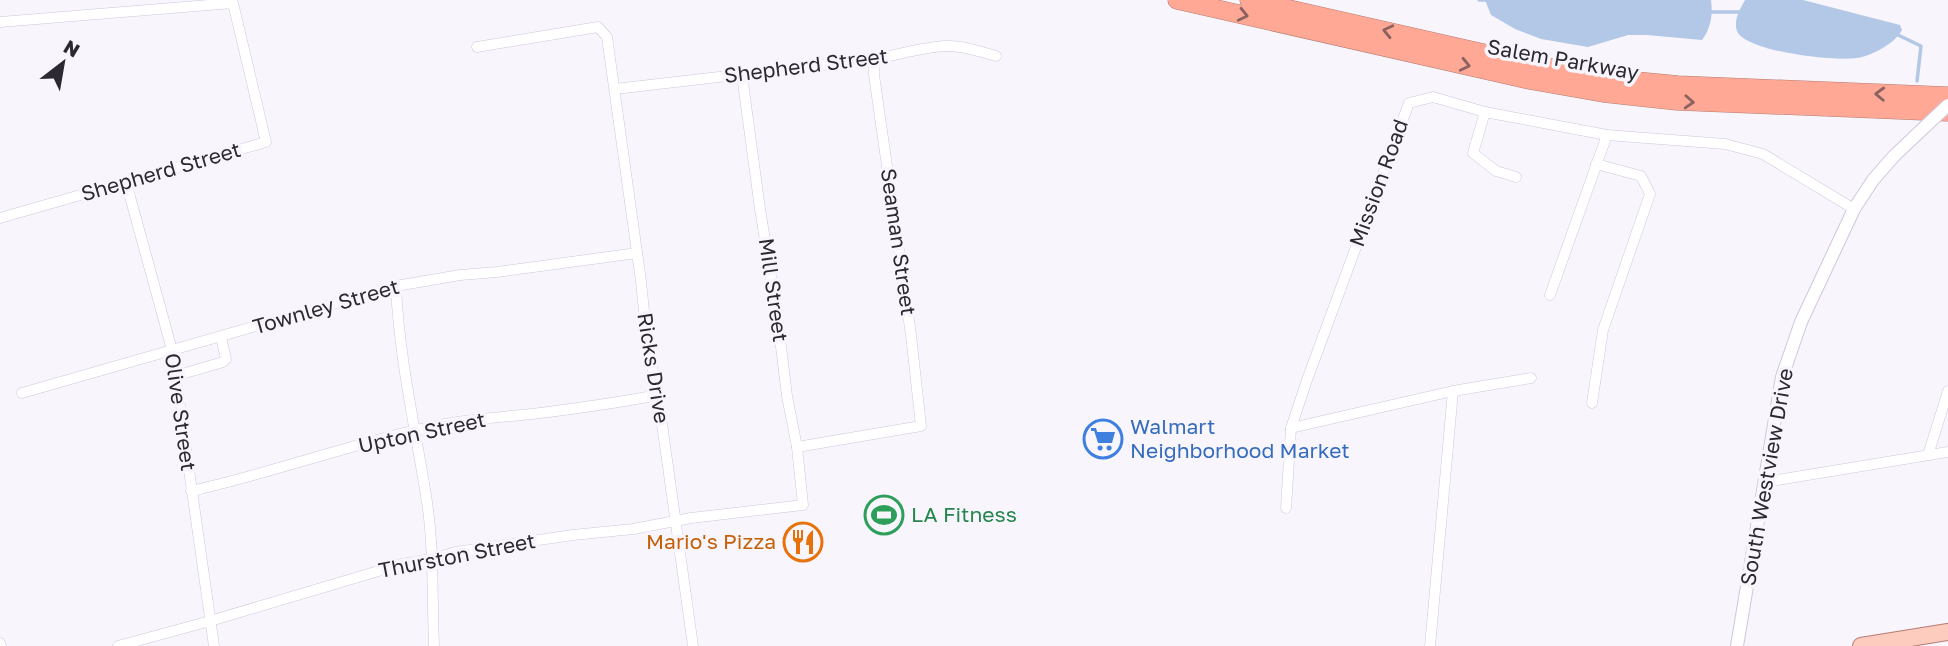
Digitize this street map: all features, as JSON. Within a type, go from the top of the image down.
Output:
[{"type":"highway","name":"Salem Parkway","points":[[1177,0],[1529,79],[1603,93],[1677,101],[1948,112]]},
{"type":"highway","name":"Salem Parkway","points":[[1250,0],[1532,64],[1618,79],[1691,86],[1948,96]]},
{"type":"main road","points":[[1861,646],[1948,632]]},
{"type":"street","name":"Shepherd Street","points":[[0,22],[233,3],[266,142],[0,218]]},
{"type":"street","name":"Ricks Drive","points":[[477,47],[598,27],[607,37],[646,332],[693,646]]},
{"type":"street","name":"Shepherd Street","points":[[615,89],[874,59],[946,46],[996,56]]},
{"type":"street","name":"Seaman Street","points":[[797,447],[921,426],[874,59]]},
{"type":"street","name":"Mill Street","points":[[742,75],[787,396],[797,447],[803,505]]},
{"type":"street","name":"Mission Road","points":[[1291,428],[1409,103],[1433,97],[1485,112],[1607,135],[1725,144],[1763,153],[1854,209]]},
{"type":"street","name":"South Westview Drive","points":[[1737,646],[1782,377],[1801,322],[1854,209],[1873,180],[1894,156],[1948,105]]},
{"type":"street","points":[[1485,112],[1473,153],[1496,171],[1516,177]]},
{"type":"street","points":[[1550,295],[1607,135]]},
{"type":"street","points":[[1592,403],[1603,330],[1650,194],[1641,176],[1596,164]]},
{"type":"street","name":"Olive Street","points":[[126,182],[172,350],[214,646]]},
{"type":"street","name":"Townley Street","points":[[22,393],[396,286],[460,275],[637,253]]},
{"type":"street","points":[[396,286],[406,374],[428,505],[433,646]]},
{"type":"street","points":[[175,376],[223,362],[226,359],[221,337]]},
{"type":"street","points":[[1286,508],[1291,428],[1453,391],[1531,378]]},
{"type":"street","points":[[1430,646],[1453,391]]},
{"type":"street","points":[[1928,455],[1948,391]]},
{"type":"street","name":"Upton Street","points":[[191,491],[415,430],[480,418],[540,413],[657,395]]},
{"type":"street","points":[[1765,482],[1948,453]]},
{"type":"street","name":"Thurston Street","points":[[118,646],[402,564],[456,552],[691,518],[803,505]]},
{"type":"water","points":[[1485,0],[1711,0],[1711,16],[1702,40],[1628,35],[1588,47],[1541,39],[1515,29],[1491,15]]},
{"type":"water","points":[[1745,0],[1803,0],[1900,25],[1902,30],[1885,47],[1862,57],[1835,58],[1795,54],[1757,45],[1737,31],[1736,19]]},
{"type":"waterway","points":[[1479,0],[1489,0]]},
{"type":"waterway","points":[[1707,12],[1741,12]]},
{"type":"waterway","points":[[1898,35],[1921,46],[1917,81]]},
{"type":"place","name":"Walmart Neighborhood Market","points":[[1103,439]]},
{"type":"place","name":"LA Fitness","points":[[884,515]]},
{"type":"place","name":"Mario's Pizza","points":[[803,542]]}]
